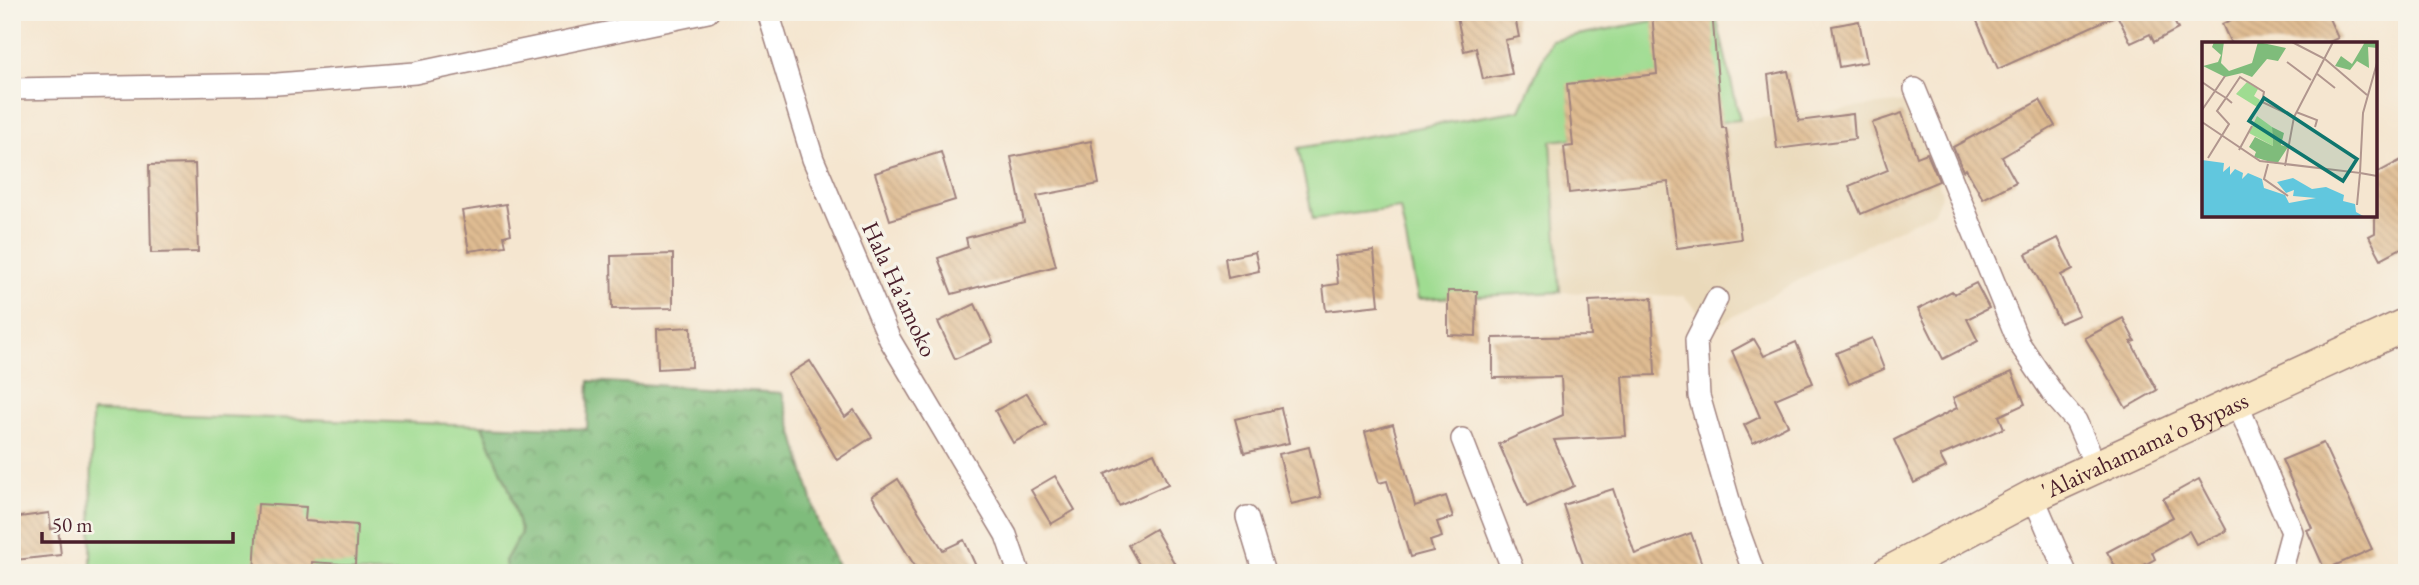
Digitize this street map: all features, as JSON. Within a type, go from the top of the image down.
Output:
[{"type":"main road","name":"'Alaivahamama'o Bypass","points":[[1888,573],[2033,496],[2407,324]]},
{"type":"street","points":[[12,89],[277,84],[415,73],[708,12]]},
{"type":"street","name":"Hala Ha'amoko","points":[[768,12],[814,159],[890,340],[1006,535],[1019,573]]},
{"type":"street","points":[[1915,89],[2019,343],[2076,421],[2096,467]]},
{"type":"street","points":[[1717,299],[1696,340],[1699,396],[1735,521],[1754,573]]},
{"type":"street","points":[[2237,403],[2292,533],[2283,565],[2286,573]]},
{"type":"street","points":[[1462,439],[1514,573]]},
{"type":"street","points":[[2033,496],[2066,573]]},
{"type":"street","points":[[1247,517],[1264,573]]},
{"type":"shaded area","points":[[1906,102],[1942,193],[1934,212],[1835,260],[1713,328],[1684,296],[1560,292],[1551,141]]},
{"type":"green space","points":[[1700,12],[1715,12],[1740,120],[1551,141],[1560,292],[1418,299],[1400,208],[1313,219],[1298,148],[1520,110],[1551,40]]},
{"type":"green space","points":[[589,381],[782,393],[819,525],[840,573],[507,573],[505,561],[521,533],[510,491],[482,425],[587,429]]},
{"type":"green space","points":[[92,412],[482,425],[510,491],[521,533],[505,561],[507,573],[91,573]]},
{"type":"building","points":[[1456,12],[1514,12],[1519,37],[1505,40],[1512,74],[1483,79],[1476,48],[1464,51]]},
{"type":"building","points":[[1652,12],[1712,12],[1722,128],[1726,128],[1741,239],[1677,248],[1668,182],[1569,193],[1564,147],[1573,146],[1567,84],[1657,74]]},
{"type":"building","points":[[1973,12],[2192,12],[2174,21],[2178,29],[2154,42],[2150,34],[2131,43],[2117,15],[1998,69]]},
{"type":"building","points":[[2248,12],[2326,12],[2338,38],[2329,42],[2230,42],[2222,24]]},
{"type":"building","points":[[1859,21],[1867,62],[1839,67],[1832,26]]},
{"type":"building","points":[[1788,71],[1799,121],[1853,114],[1855,139],[1777,149],[1768,75]]},
{"type":"building","points":[[2040,100],[2055,126],[2002,157],[2016,182],[1983,199],[1966,169],[1963,171],[1953,147]]},
{"type":"building","points":[[1902,113],[1917,157],[1927,153],[1939,181],[1861,214],[1849,186],[1888,170],[1872,123]]},
{"type":"building","points":[[1091,141],[1099,184],[1037,196],[1056,266],[952,294],[938,258],[968,247],[966,238],[1024,222],[1011,157]]},
{"type":"building","points":[[941,152],[955,200],[890,220],[875,173]]},
{"type":"building","points":[[2407,157],[2407,245],[2381,259],[2369,236],[2375,233],[2377,173]]},
{"type":"building","points":[[195,164],[198,252],[151,253],[149,165]]},
{"type":"building","points":[[506,204],[511,234],[504,236],[506,246],[469,251],[462,211]]},
{"type":"building","points":[[2058,238],[2073,269],[2061,275],[2079,315],[2060,323],[2026,254]]},
{"type":"building","points":[[1374,251],[1379,305],[1326,311],[1323,286],[1338,284],[1335,256]]},
{"type":"building","points":[[1255,252],[1259,271],[1228,278],[1225,258]]},
{"type":"building","points":[[673,254],[673,308],[612,309],[611,256]]},
{"type":"building","points":[[1976,283],[1989,308],[1967,319],[1978,341],[1943,359],[1918,309],[1952,291],[1954,294]]},
{"type":"building","points":[[1448,291],[1477,291],[1476,336],[1448,335]]},
{"type":"building","points":[[1652,298],[1655,375],[1622,376],[1626,436],[1554,440],[1574,486],[1527,507],[1499,444],[1563,415],[1561,377],[1493,378],[1493,338],[1591,336],[1589,301]]},
{"type":"building","points":[[975,304],[993,342],[955,359],[938,322]]},
{"type":"building","points":[[2123,318],[2135,341],[2131,342],[2157,390],[2126,408],[2085,338]]},
{"type":"building","points":[[691,327],[692,367],[658,369],[657,329]]},
{"type":"building","points":[[1872,338],[1884,369],[1849,384],[1836,353]]},
{"type":"building","points":[[1754,339],[1764,356],[1796,342],[1813,383],[1775,399],[1788,425],[1753,443],[1744,425],[1760,417],[1732,351]]},
{"type":"building","points":[[810,361],[845,417],[854,410],[872,437],[837,460],[788,375]]},
{"type":"building","points":[[2012,372],[2025,404],[1999,416],[2004,428],[1940,456],[1946,467],[1914,483],[1894,440],[1957,408],[1953,398]]},
{"type":"building","points":[[1027,393],[1046,425],[1013,443],[995,411]]},
{"type":"building","points":[[1281,408],[1289,443],[1244,453],[1235,419]]},
{"type":"building","points":[[1393,424],[1415,506],[1446,496],[1453,517],[1437,522],[1442,537],[1430,541],[1433,551],[1410,557],[1387,481],[1379,483],[1365,432]]},
{"type":"building","points":[[2323,443],[2372,549],[2325,570],[2307,530],[2312,528],[2282,460]]},
{"type":"building","points":[[1309,447],[1321,497],[1291,504],[1279,454]]},
{"type":"building","points":[[1154,453],[1168,484],[1119,506],[1105,474]]},
{"type":"building","points":[[1055,476],[1075,510],[1051,524],[1031,490]]},
{"type":"building","points":[[898,479],[943,550],[964,540],[979,573],[919,573],[872,496]]},
{"type":"building","points":[[2199,479],[2227,531],[2196,544],[2189,531],[2152,552],[2155,559],[2130,573],[2119,573],[2107,552],[2173,517],[2163,499]]},
{"type":"building","points":[[1613,489],[1635,554],[1691,533],[1705,573],[1586,573],[1563,505]]},
{"type":"building","points":[[258,504],[306,507],[305,521],[357,525],[355,565],[312,562],[311,573],[254,573]]},
{"type":"building","points":[[49,513],[51,529],[58,528],[61,555],[15,560],[12,553],[12,518]]},
{"type":"building","points":[[1155,529],[1180,573],[1144,573],[1128,545]]}]
